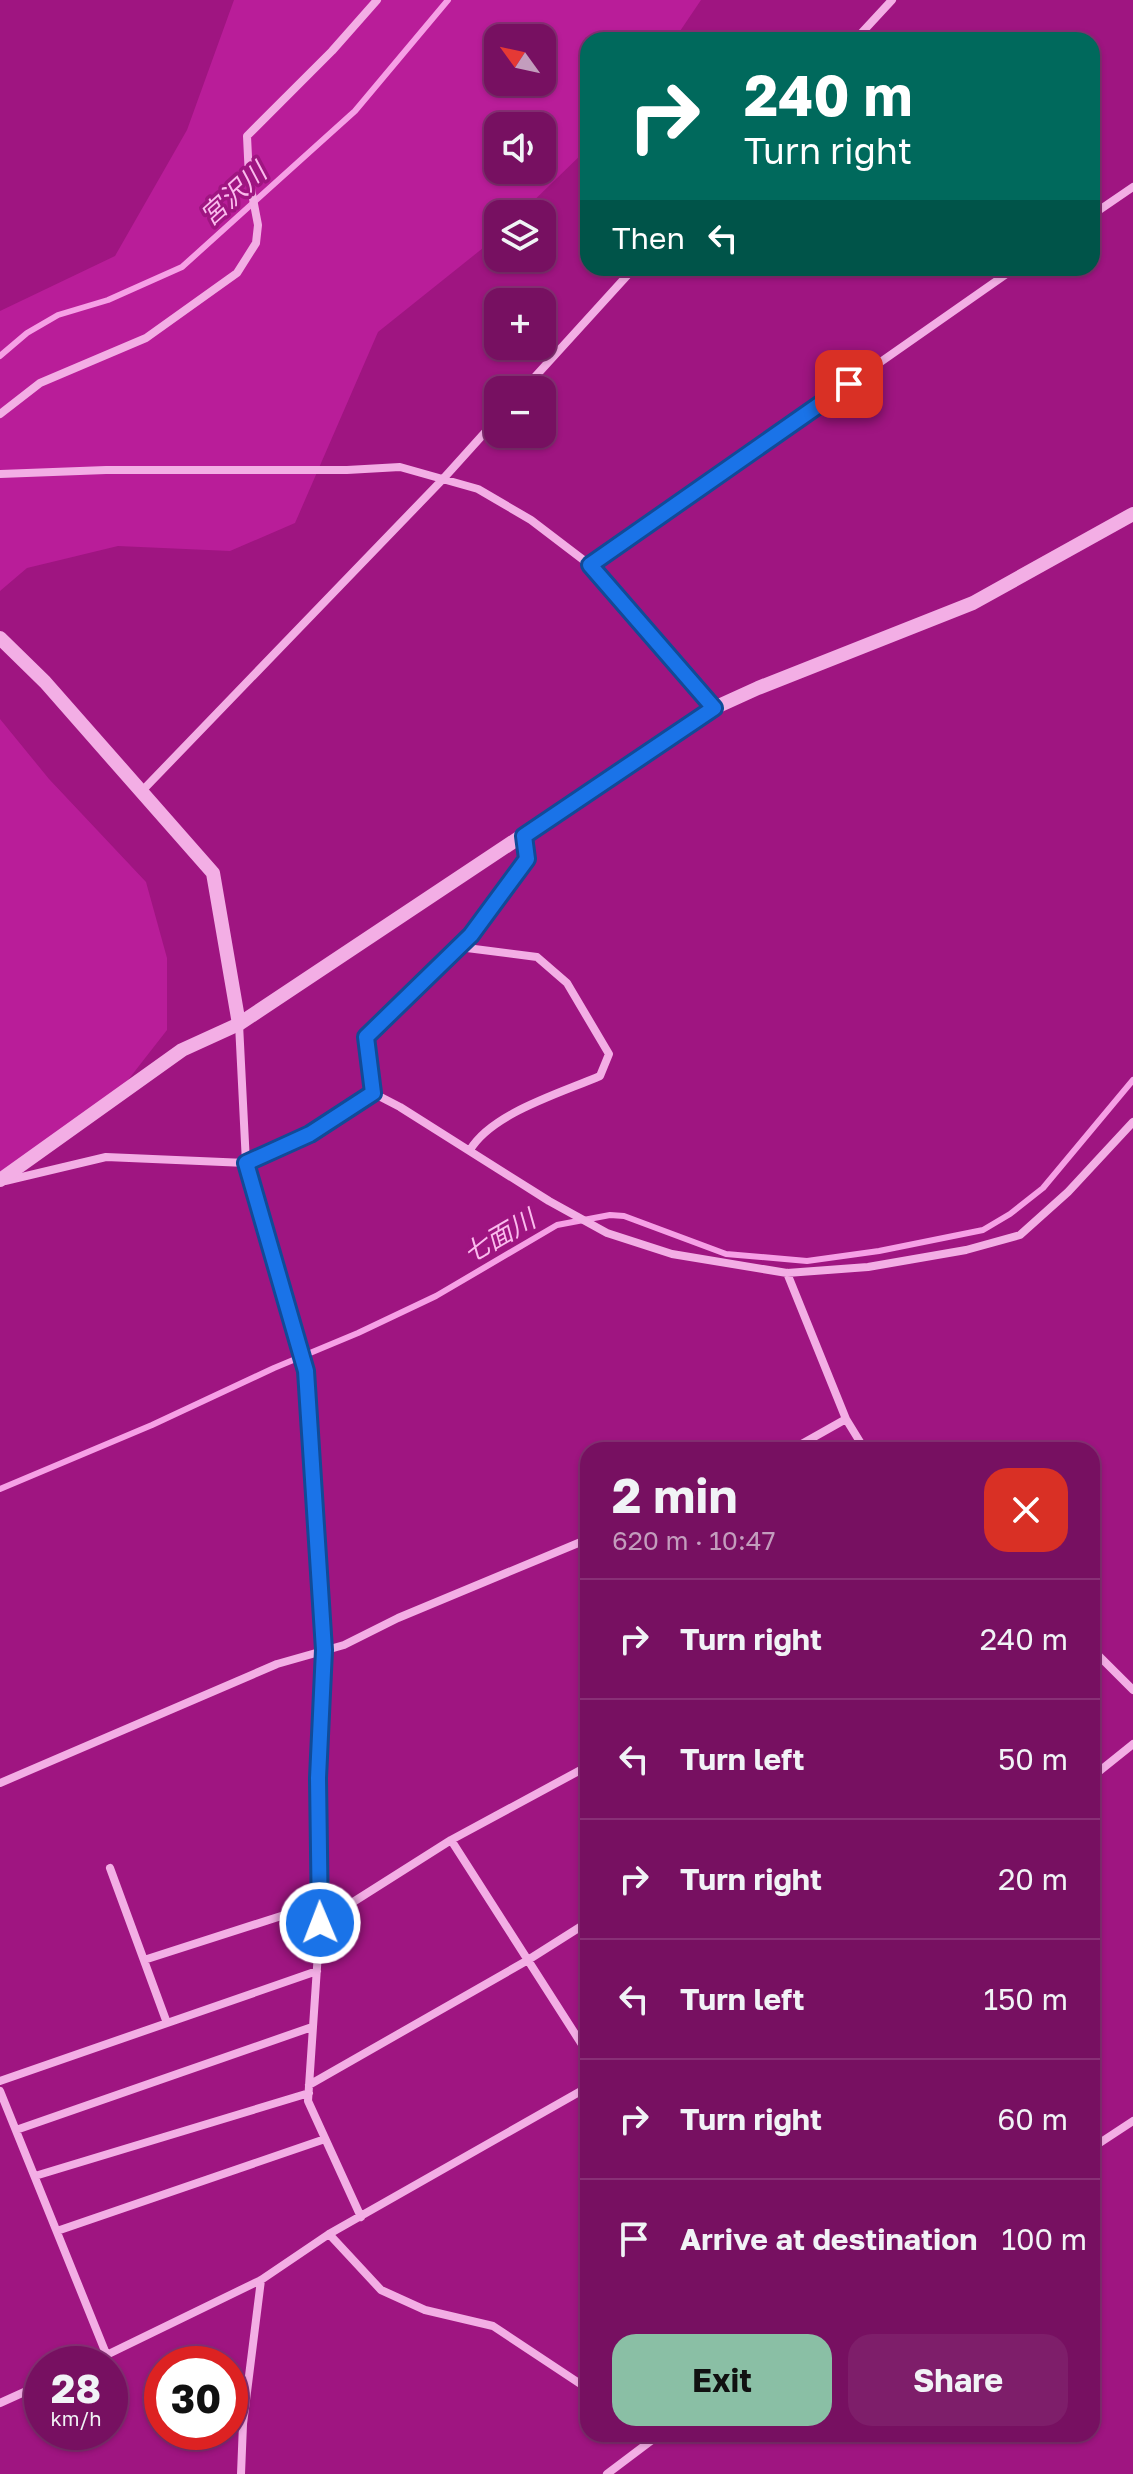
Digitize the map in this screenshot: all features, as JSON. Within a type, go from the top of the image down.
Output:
[{"type":"street","points":[[0,414],[40,383],[146,338],[237,273],[256,243],[258,225],[249,178],[247,136],[332,51],[377,0]]},
{"type":"street","points":[[862,32],[892,0]]},
{"type":"street","points":[[1100,210],[1133,187]]},
{"type":"street","points":[[536,376],[627,276]]},
{"type":"street","points":[[590,565],[1004,276]]},
{"type":"street","points":[[141,792],[484,434]]},
{"type":"street","points":[[0,474],[400,467],[478,489],[518,512],[590,565],[714,708]]},
{"type":"street","points":[[0,1181],[182,1050],[239,1024],[714,708],[973,603],[1133,514]]},
{"type":"street","points":[[0,638],[45,682],[213,873],[239,1024],[246,1163],[306,1371],[324,1650],[318,1778],[320,1923],[308,2101],[361,2217]]},
{"type":"street","points":[[373,1093],[366,1037],[471,935],[527,859],[524,836]]},
{"type":"street","points":[[459,947],[537,957],[567,983],[609,1054],[600,1076],[518,1112],[478,1137],[470,1150]]},
{"type":"street","points":[[0,1181],[106,1157],[246,1163],[310,1134],[373,1093]]},
{"type":"street","points":[[373,1093],[599,1230],[672,1254],[787,1273],[868,1267],[966,1250],[1020,1235],[1068,1192],[1133,1122]]},
{"type":"street","points":[[787,1273],[846,1419],[860,1442]]},
{"type":"street","points":[[805,1442],[846,1419]]},
{"type":"street","points":[[0,1783],[277,1664],[344,1645],[398,1618],[580,1542]]},
{"type":"street","points":[[1100,1657],[1133,1690]]},
{"type":"street","points":[[1100,1771],[1133,1744]]},
{"type":"street","points":[[320,1923],[451,1840],[580,1770]]},
{"type":"street","points":[[451,1840],[580,2041]]},
{"type":"street","points":[[110,1868],[167,2023]]},
{"type":"street","points":[[144,1960],[303,1909],[320,1923]]},
{"type":"street","points":[[35,2176],[309,2089],[580,1927]]},
{"type":"street","points":[[0,2081],[317,1971]]},
{"type":"street","points":[[16,2130],[312,2027]]},
{"type":"street","points":[[0,2091],[103,2346]]},
{"type":"street","points":[[127,2346],[261,2280],[329,2234],[580,2092]]},
{"type":"street","points":[[1100,2143],[1133,2121]]},
{"type":"street","points":[[57,2231],[325,2139]]},
{"type":"street","points":[[329,2234],[381,2290],[425,2310],[493,2326],[580,2384]]},
{"type":"street","points":[[241,2474],[243,2424],[261,2280]]},
{"type":"street","points":[[0,2403],[24,2392]]},
{"type":"street","points":[[607,2474],[649,2442]]},
{"type":"shaded area","points":[[234,0],[701,0],[679,32],[580,32],[580,156],[556,179],[556,112],[484,112],[484,184],[551,184],[534,200],[484,200],[484,247],[378,332],[295,523],[230,551],[118,546],[27,568],[0,591],[0,311],[115,256],[187,130]]},
{"type":"shaded area","points":[[0,719],[49,779],[146,882],[167,958],[167,1030],[103,1112],[0,1180]]},
{"type":"waterway","name":"宮沢川","points":[[0,356],[27,333],[58,315],[108,300],[182,267],[355,111],[448,0]]},
{"type":"waterway","name":"七面川","points":[[0,1489],[358,1333],[436,1296],[557,1225],[610,1215],[624,1216],[726,1254],[807,1261],[879,1251],[983,1230],[1043,1188],[1133,1080]]},
{"type":"route","points":[[320,1923],[318,1778],[324,1650],[306,1371],[246,1163],[310,1134],[373,1093],[366,1037],[471,935],[527,859],[524,836],[714,708],[590,565],[849,384]]}]
